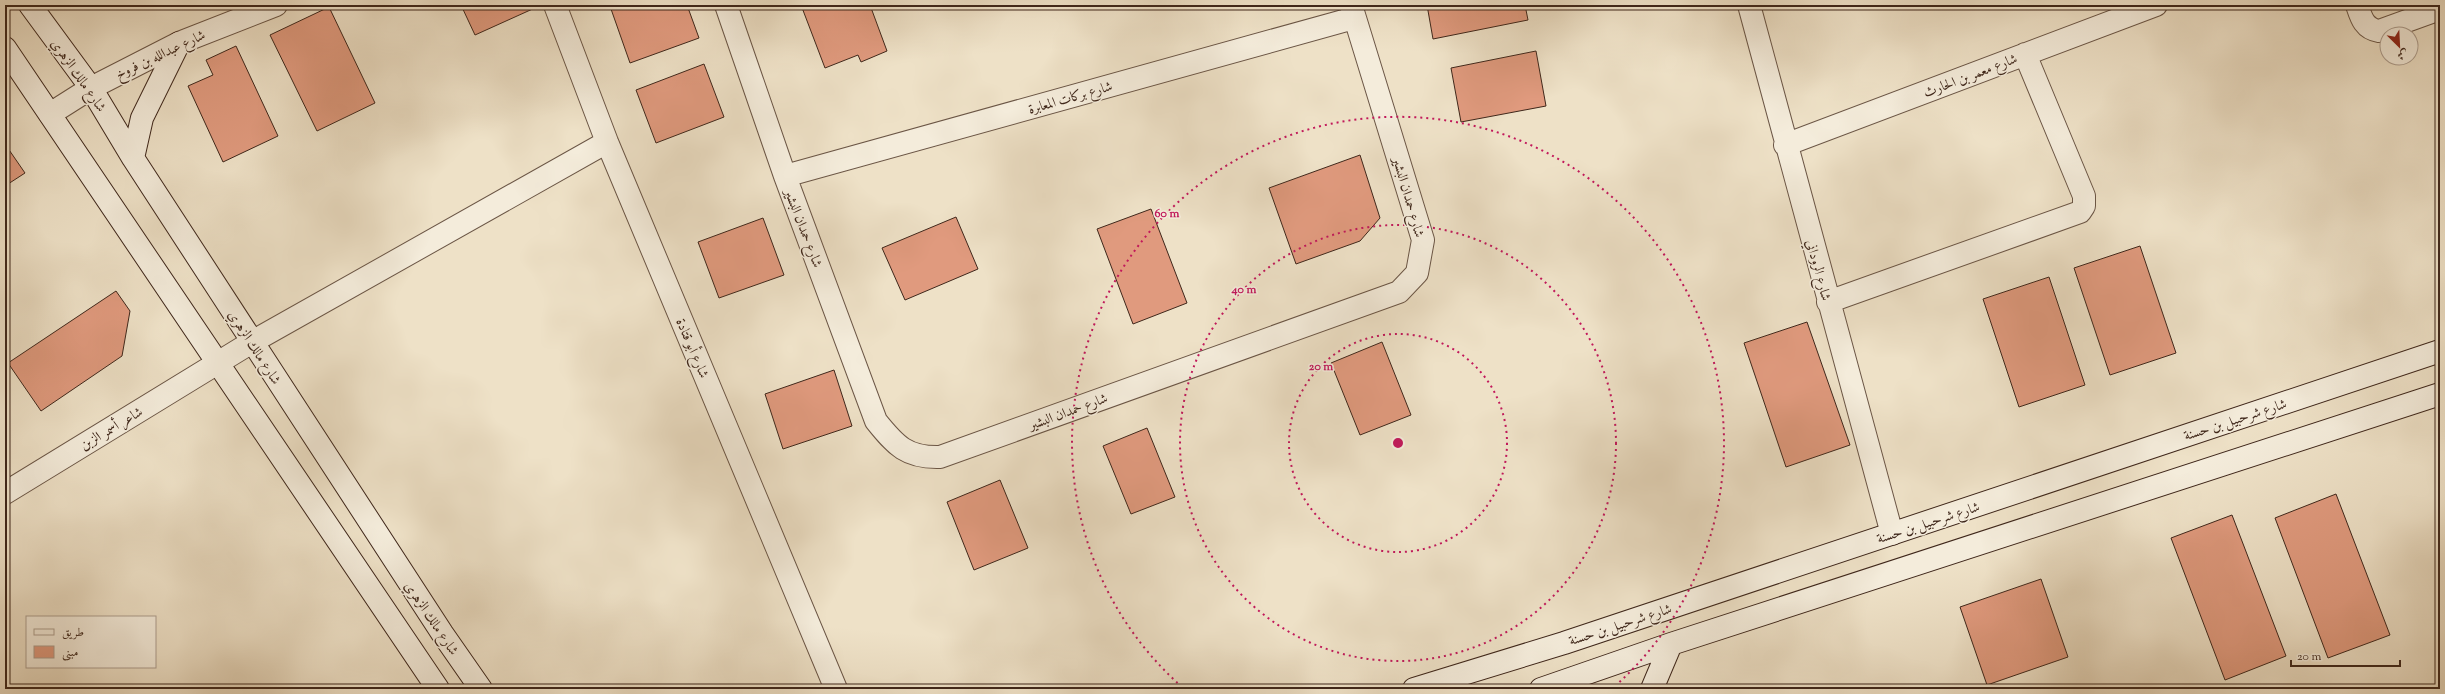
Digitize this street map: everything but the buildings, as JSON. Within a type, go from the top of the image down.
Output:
[{"type":"street","name":"شارع مالك الزهري","points":[[30,5],[91,88],[132,158],[442,633],[481,689]]},
{"type":"street","name":"شارع عبدالله بن فروخ","points":[[50,114],[91,88],[179,43],[276,5]]},
{"type":"street","name":"شارع أبو قتادة","points":[[555,5],[607,142],[836,689]]},
{"type":"street","name":"شارع حمدان البشير","points":[[726,5],[785,176],[876,421],[891,440],[904,450],[922,458],[940,457],[1399,292],[1417,273],[1423,240],[1353,12]]},
{"type":"street","name":"شارع الروداني","points":[[1749,5],[1785,144],[1892,534]]},
{"type":"street","name":"شارع معمر بن الحارث","points":[[1785,144],[2156,5]]},
{"type":"street","points":[[2357,5],[2363,22],[2372,30],[2379,31],[2440,9]]},
{"type":"street","name":"شارع بركات المعابرة","points":[[785,176],[1353,12]]},
{"type":"street","points":[[132,158],[142,118],[179,43]]},
{"type":"street","points":[[5,48],[438,689]]},
{"type":"street","points":[[1828,302],[2080,212],[2084,206],[2084,196],[2026,54]]},
{"type":"street","name":"شاعر أسمر الزبن","points":[[5,493],[252,342],[607,142]]},
{"type":"street","name":"شارع شرحبيل بن حسنة","points":[[1414,689],[1564,643],[2440,351]]},
{"type":"street","points":[[1541,689],[1671,644],[2440,394]]},
{"type":"street","points":[[1652,689],[1671,644]]}]
